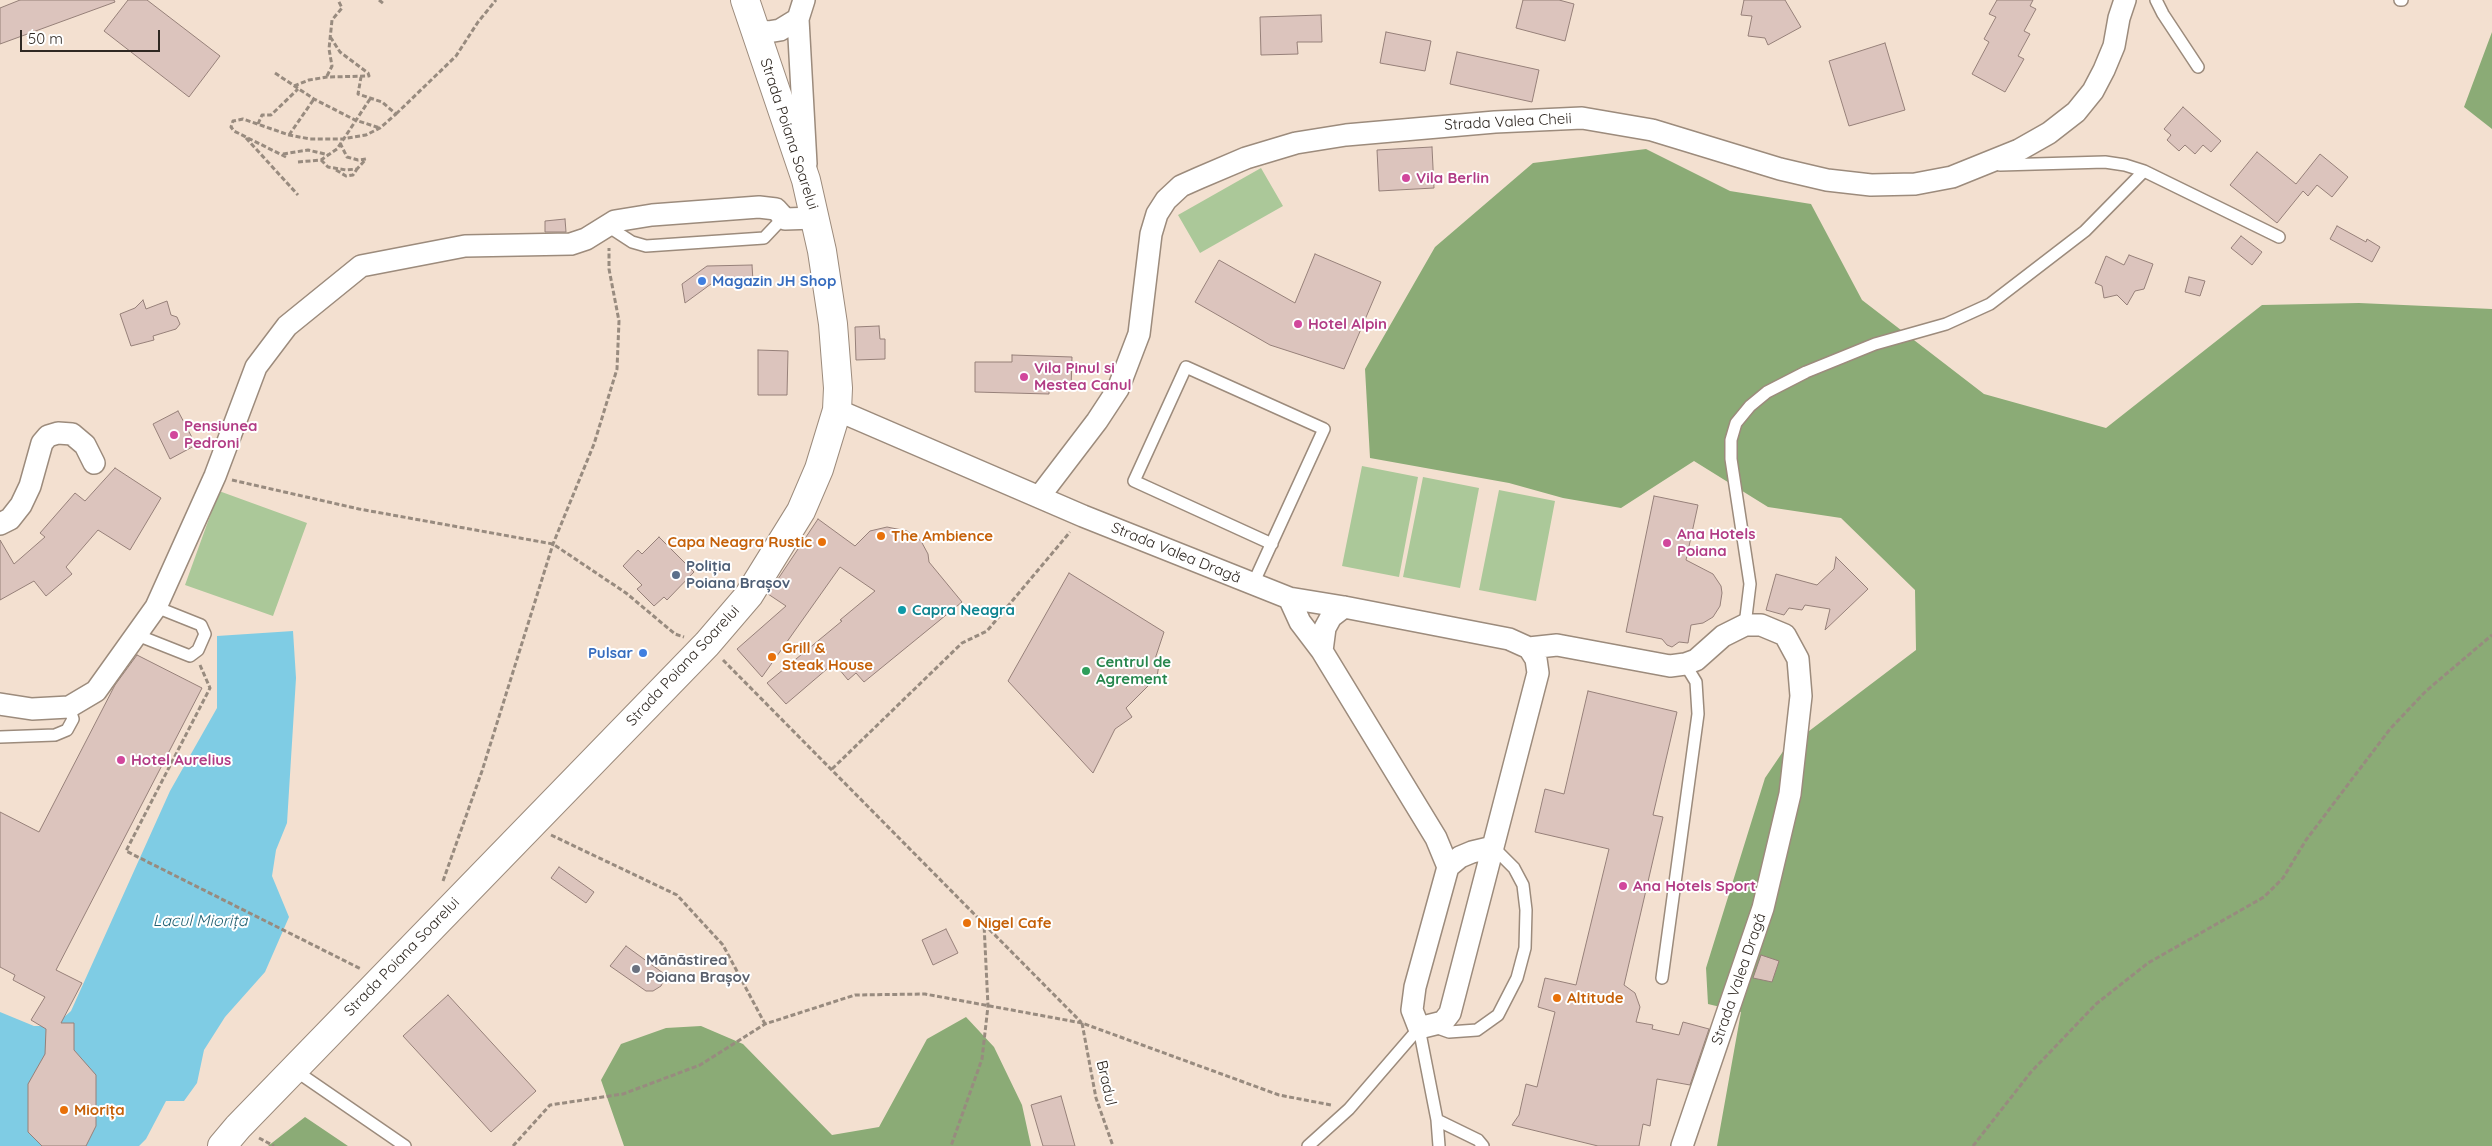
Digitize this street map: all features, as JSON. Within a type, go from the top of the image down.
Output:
[{"type":"street","name":"Strada Poiana Soarelui","points":[[222,1146],[293,1070],[707,644],[749,595],[801,511],[819,469],[837,410],[838,388],[834,333],[815,218],[806,180],[745,0]]},
{"type":"street","name":"Strada Valea Cheii","points":[[1039,497],[1097,421],[1118,389],[1139,334],[1151,234],[1157,214],[1166,200],[1181,186],[1246,158],[1296,143],[1346,135],[1456,125],[1573,118],[1611,122],[1652,130],[1780,169],[1827,180],[1871,185],[1915,184],[1952,177],[2019,150],[2049,133],[2076,112],[2093,91],[2114,46],[2119,18],[2125,0]]},
{"type":"street","points":[[755,30],[768,32],[780,30],[801,9]]},
{"type":"street","points":[[801,9],[806,180]]},
{"type":"street","points":[[0,704],[32,710],[69,707],[96,690],[156,607],[215,476],[256,367],[287,326],[361,266],[465,246],[572,244],[613,229],[615,221],[652,215],[759,207],[776,209],[783,220],[815,218]]},
{"type":"street","name":"Strada Valea Dragă","points":[[837,410],[1084,516],[1289,598],[1344,606],[1509,640],[1530,648],[1556,645],[1670,666],[1685,664]]},
{"type":"street","points":[[0,524],[10,519],[21,505],[30,486],[42,444],[48,436],[58,433],[72,434],[85,445],[94,463]]},
{"type":"street","points":[[1289,598],[1300,622],[1322,651],[1436,838],[1448,867]]},
{"type":"street","points":[[1322,651],[1325,628],[1331,617],[1344,606]]},
{"type":"street","points":[[1685,664],[1696,660],[1723,636],[1745,625]]},
{"type":"street","name":"Strada Valea Dragă","points":[[1682,1146],[1763,908],[1790,794],[1800,696],[1798,659],[1785,635],[1761,626],[1745,625]]},
{"type":"street","points":[[1493,847],[1460,857],[1448,867],[1415,987],[1412,1010],[1426,1027],[1442,1022],[1450,1013],[1493,847],[1538,673],[1536,659],[1530,648]]},
{"type":"lane","points":[[2156,0],[2163,14],[2198,67]]},
{"type":"lane","points":[[1985,165],[2105,162],[2144,171],[2279,237]]},
{"type":"lane","points":[[1745,625],[1750,584],[1731,459],[1731,440],[1736,423],[1750,406],[1767,392],[1806,372],[1875,344],[1946,324],[1990,304],[2085,231],[2144,171]]},
{"type":"lane","points":[[613,229],[632,242],[646,246],[764,238],[783,220]]},
{"type":"lane","points":[[1253,584],[1272,544],[1324,429],[1186,367],[1134,481],[1272,544]]},
{"type":"lane","points":[[137,635],[190,656],[195,654],[204,634],[201,625],[156,607]]},
{"type":"lane","points":[[1662,978],[1698,714],[1696,682],[1685,664]]},
{"type":"lane","points":[[0,737],[55,735],[67,730],[73,718],[69,707]]},
{"type":"lane","points":[[1426,1027],[1449,1032],[1477,1030],[1498,1015],[1517,978],[1525,948],[1526,910],[1523,885],[1514,868],[1493,847]]},
{"type":"lane","points":[[1308,1146],[1349,1109],[1426,1027]]},
{"type":"lane","points":[[1426,1027],[1439,1146]]},
{"type":"lane","points":[[293,1070],[405,1146]]},
{"type":"lane","points":[[1437,1120],[1478,1140],[1483,1146]]},
{"type":"path","points":[[327,77],[332,66],[329,49],[332,20],[342,8],[338,0]]},
{"type":"path","points":[[379,0],[384,4]]},
{"type":"path","points":[[329,155],[308,150],[284,155],[231,127],[233,120],[243,119],[289,136],[341,141],[380,128],[456,56],[478,22],[496,0]]},
{"type":"path","points":[[258,124],[262,115],[271,115],[296,88],[309,80],[327,77],[369,76],[368,73],[340,52],[331,38]]},
{"type":"path","points":[[275,73],[314,99],[355,120],[380,128]]},
{"type":"path","points":[[361,77],[358,94],[382,102],[396,114]]},
{"type":"path","points":[[289,136],[314,99]]},
{"type":"path","points":[[298,162],[321,160],[337,149],[370,99]]},
{"type":"path","points":[[242,134],[298,195]]},
{"type":"path","points":[[321,160],[328,167],[346,176],[353,175],[366,159],[358,160],[347,157],[341,141]]},
{"type":"path","points":[[336,170],[356,169]]},
{"type":"path","points":[[443,885],[482,771],[553,544],[594,444],[617,369],[619,321],[609,269],[613,229]]},
{"type":"path","points":[[215,476],[359,509],[553,544],[626,593],[675,634],[707,644],[1082,1023]]},
{"type":"path","points":[[832,769],[962,643],[987,631],[1084,516]]},
{"type":"path","points":[[1973,1146],[2031,1072],[2096,1004],[2148,963],[2264,897],[2283,878],[2306,840],[2390,729],[2426,690],[2492,635]]},
{"type":"path","points":[[195,654],[210,688],[126,851],[382,979]]},
{"type":"path","points":[[530,825],[676,895],[724,945],[765,1024]]},
{"type":"path","points":[[951,1146],[982,1059],[988,1006],[984,924]]},
{"type":"path","points":[[513,1146],[550,1105],[624,1094],[700,1065],[765,1024],[855,995],[925,994],[1082,1023],[1279,1095],[1349,1109]]},
{"type":"path","name":"Bradul","points":[[1082,1023],[1096,1098],[1114,1146]]},
{"type":"green space","points":[[2492,32],[2492,129],[2464,107]]},
{"type":"green space","points":[[1646,149],[1730,191],[1811,204],[1862,300],[1984,394],[2106,428],[2262,305],[2359,303],[2492,309],[2492,1146],[1717,1146],[1741,1012],[1708,1004],[1706,968],[1765,778],[1784,750],[1916,650],[1915,590],[1841,518],[1768,507],[1694,461],[1621,508],[1563,498],[1509,483],[1370,458],[1365,369],[1435,247],[1533,163]]},
{"type":"green space","points":[[1261,168],[1283,206],[1200,253],[1178,215]]},
{"type":"green space","points":[[1362,466],[1418,477],[1399,577],[1342,566]]},
{"type":"green space","points":[[1423,477],[1479,488],[1460,588],[1403,577]]},
{"type":"green space","points":[[1499,490],[1555,501],[1536,601],[1479,590]]},
{"type":"green space","points":[[219,491],[307,523],[273,616],[185,585]]},
{"type":"green space","points":[[966,1017],[994,1047],[1022,1105],[1031,1146],[624,1146],[601,1080],[621,1044],[666,1028],[701,1026],[743,1044],[832,1135],[879,1127],[927,1039]]},
{"type":"green space","points":[[305,1117],[348,1146],[268,1146]]},
{"type":"water","name":"Lacul Miorița","points":[[293,631],[296,678],[287,823],[276,850],[272,876],[289,917],[265,972],[225,1017],[204,1050],[197,1083],[184,1101],[166,1101],[146,1139],[139,1146],[0,1146],[0,1012],[34,1026],[54,1026],[71,1011],[170,791],[217,708],[217,636]]},
{"type":"building","points":[[20,0],[114,0],[115,2],[0,44],[0,8]]},
{"type":"building","points":[[128,0],[147,0],[220,56],[189,97],[104,31]]},
{"type":"building","points":[[1523,0],[1559,0],[1574,4],[1565,41],[1516,28]]},
{"type":"building","points":[[1744,0],[1785,0],[1801,27],[1768,45],[1765,38],[1748,36],[1752,16],[1741,15]]},
{"type":"building","points":[[1997,0],[2033,0],[2030,6],[2036,9],[2024,31],[2030,34],[2018,56],[2024,59],[2005,92],[1972,74],[1989,42],[1984,39],[1996,17],[1989,14]]},
{"type":"building","points":[[1321,15],[1322,42],[1297,42],[1298,54],[1261,55],[1260,17]]},
{"type":"building","points":[[1386,32],[1431,41],[1425,71],[1380,63]]},
{"type":"building","points":[[1885,43],[1905,110],[1849,126],[1829,61]]},
{"type":"building","points":[[1457,52],[1539,70],[1532,102],[1450,84]]},
{"type":"building","points":[[2183,107],[2221,141],[2211,152],[2203,145],[2195,154],[2185,145],[2179,151],[2167,140],[2171,135],[2164,129]]},
{"type":"building","name":"Vila Berlin","points":[[1432,147],[1434,188],[1379,191],[1377,150]]},
{"type":"building","points":[[2257,152],[2296,184],[2320,154],[2348,177],[2332,197],[2317,185],[2308,196],[2303,191],[2277,223],[2230,185]]},
{"type":"building","points":[[565,219],[566,232],[545,232],[545,221]]},
{"type":"building","points":[[2337,226],[2366,242],[2367,239],[2380,247],[2372,262],[2330,239]]},
{"type":"building","points":[[2241,236],[2262,252],[2252,265],[2231,248]]},
{"type":"building","name":"Hotel Alpin","points":[[1315,254],[1381,282],[1344,369],[1270,345],[1195,302],[1219,260],[1295,303]]},
{"type":"building","points":[[2129,255],[2153,264],[2144,289],[2135,291],[2127,305],[2117,295],[2104,298],[2102,286],[2095,283],[2106,256],[2124,265]]},
{"type":"building","points":[[752,265],[753,281],[711,284],[685,303],[682,284],[707,266]]},
{"type":"building","points":[[2189,277],[2205,281],[2200,296],[2185,292]]},
{"type":"building","points":[[143,300],[146,309],[167,301],[171,315],[177,317],[180,324],[176,329],[153,336],[154,340],[131,346],[120,314],[135,308]]},
{"type":"building","points":[[879,326],[880,339],[885,339],[885,359],[856,360],[855,327]]},
{"type":"building","points":[[758,350],[788,351],[787,395],[758,395]]},
{"type":"building","points":[[1012,355],[1072,357],[1071,389],[1049,389],[1049,394],[975,392],[975,362],[1012,362]]},
{"type":"building","name":"Pensiunea Pedroni","points":[[178,411],[196,445],[170,459],[153,424]]},
{"type":"building","points":[[115,468],[161,498],[130,550],[98,530],[66,567],[72,574],[46,596],[34,581],[0,600],[0,540],[14,564],[45,537],[40,533],[75,493],[85,501]]},
{"type":"building","name":"Ana Hotels Poiana","points":[[1654,496],[1698,505],[1686,560],[1713,574],[1721,586],[1722,593],[1720,606],[1713,617],[1703,623],[1691,625],[1688,643],[1679,642],[1672,647],[1667,645],[1662,639],[1626,632]]},
{"type":"building","name":"Capra Neagra","points":[[818,519],[855,546],[870,531],[887,527],[907,531],[921,541],[928,554],[929,562],[962,602],[864,682],[856,673],[848,680],[834,663],[786,704],[767,683],[875,591],[840,567],[762,677],[737,649],[786,606],[768,594]]},
{"type":"building","points":[[659,537],[694,572],[667,600],[664,597],[654,606],[637,589],[642,585],[623,566],[638,550],[642,554]]},
{"type":"building","points":[[1836,557],[1868,589],[1825,630],[1830,609],[1805,605],[1802,610],[1789,608],[1784,615],[1766,610],[1776,574],[1817,585],[1834,569]]},
{"type":"building","name":"Centrul de Agrement","points":[[1069,573],[1164,632],[1154,662],[1159,664],[1157,677],[1126,708],[1132,717],[1115,729],[1093,773],[1008,681]]},
{"type":"building","name":"Hotel Aurelius","points":[[137,655],[202,688],[56,970],[82,983],[61,1023],[74,1023],[74,1050],[96,1075],[96,1126],[86,1146],[42,1146],[28,1132],[28,1084],[45,1054],[46,1029],[31,1020],[45,997],[13,980],[15,975],[0,967],[0,812],[39,832],[115,685]]},
{"type":"building","points":[[1588,691],[1677,712],[1653,815],[1663,817],[1624,985],[1635,993],[1640,1007],[1636,1022],[1653,1025],[1652,1029],[1679,1035],[1683,1022],[1709,1029],[1690,1085],[1657,1079],[1650,1126],[1643,1124],[1639,1146],[1598,1146],[1512,1125],[1519,1115],[1526,1084],[1537,1087],[1555,1012],[1538,1007],[1545,978],[1576,985],[1609,849],[1535,832],[1545,789],[1564,794]]},
{"type":"building","points":[[559,867],[594,892],[586,903],[551,878]]},
{"type":"building","points":[[946,929],[958,953],[933,965],[922,940]]},
{"type":"building","name":"Mănăstirea Poiana Brașov","points":[[626,946],[663,973],[664,980],[661,986],[653,991],[646,991],[610,966]]},
{"type":"building","points":[[1761,955],[1779,961],[1772,982],[1753,978]]},
{"type":"building","points":[[448,995],[536,1091],[491,1132],[403,1036]]},
{"type":"building","points":[[1061,1096],[1075,1146],[1043,1146],[1031,1105]]},
{"type":"place","name":"Vila Berlin","points":[[1406,178]]},
{"type":"place","name":"Magazin JH Shop","points":[[702,281]]},
{"type":"place","name":"Hotel Alpin","points":[[1298,324]]},
{"type":"place","name":"Vila Pinul si Mestea Canul","points":[[1024,377]]},
{"type":"place","name":"Pensiunea Pedroni","points":[[174,435]]},
{"type":"place","name":"The Ambience","points":[[881,536]]},
{"type":"place","name":"Capa Neagra Rustic","points":[[822,542]]},
{"type":"place","name":"Ana Hotels Poiana","points":[[1667,543]]},
{"type":"place","name":"Poliția Poiana Brașov","points":[[676,575]]},
{"type":"place","name":"Capra Neagra","points":[[902,610]]},
{"type":"place","name":"Pulsar","points":[[643,653]]},
{"type":"place","name":"Grill & Steak House","points":[[772,657]]},
{"type":"place","name":"Centrul de Agrement","points":[[1086,671]]},
{"type":"place","name":"Hotel Aurelius","points":[[121,760]]},
{"type":"place","name":"Ana Hotels Sport","points":[[1623,886]]},
{"type":"place","name":"Nigel Cafe","points":[[967,923]]},
{"type":"place","name":"Mănăstirea Poiana Brașov","points":[[636,969]]},
{"type":"place","name":"Altitude","points":[[1557,998]]},
{"type":"place","name":"Miorița","points":[[64,1110]]}]
